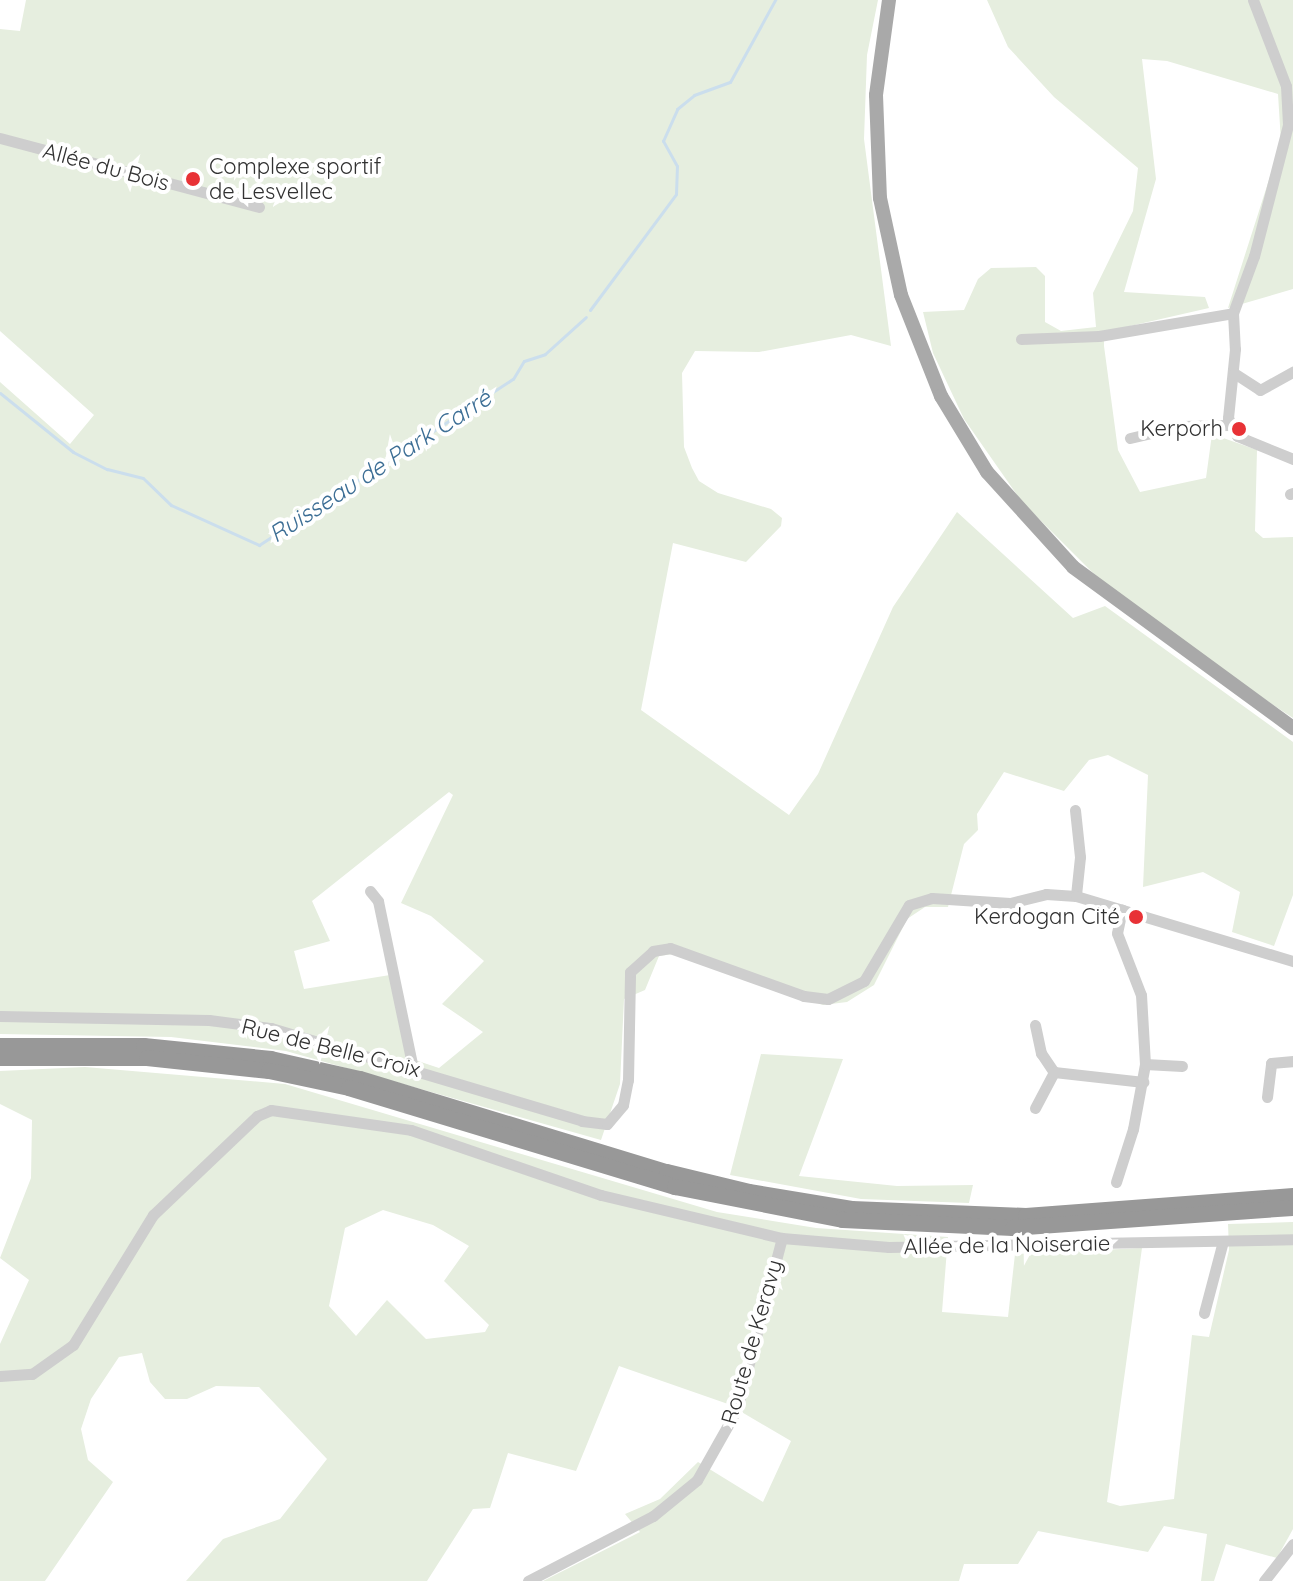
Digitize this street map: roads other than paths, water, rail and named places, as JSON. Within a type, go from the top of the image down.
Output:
[{"type":"highway","points":[[0,1046],[144,1046],[271,1059],[360,1079],[667,1172],[749,1192],[852,1209],[1026,1216],[1293,1196]]},
{"type":"highway","points":[[0,1058],[147,1058],[269,1071],[372,1095],[695,1192],[843,1220],[1013,1228],[1293,1208]]},
{"type":"main road","points":[[889,0],[876,95],[880,198],[901,295],[941,396],[995,482],[1073,567],[1293,728]]},
{"type":"street","points":[[1253,0],[1286,86],[1288,125],[1258,244],[1233,313],[1234,373],[1229,425],[1237,436],[1293,459]]},
{"type":"street","name":"Allée du Bois","points":[[0,138],[259,207]]},
{"type":"street","points":[[1021,339],[1099,336],[1233,313]]},
{"type":"street","points":[[1234,373],[1260,390],[1293,372]]},
{"type":"street","points":[[1130,438],[1181,426],[1229,425]]},
{"type":"street","points":[[1075,810],[1080,857],[1076,896],[1293,961]]},
{"type":"street","points":[[370,891],[378,901],[413,1068]]},
{"type":"street","name":"Rue de Belle Croix","points":[[0,1016],[209,1020],[271,1028],[582,1121],[607,1124],[623,1105],[628,1080],[630,972],[653,951],[670,948],[804,996],[828,999],[864,981],[901,913],[920,900],[1010,903],[1046,894],[1076,896]]},
{"type":"street","points":[[1116,1182],[1145,1064],[1141,995],[1133,962],[1117,933],[1122,910]]},
{"type":"street","points":[[1035,1025],[1041,1053],[1054,1072],[1143,1082]]},
{"type":"street","points":[[1267,1097],[1271,1063],[1293,1061]]},
{"type":"street","points":[[1145,1064],[1182,1066]]},
{"type":"street","points":[[1035,1108],[1054,1072]]},
{"type":"street","name":"Allée de la Noiseraie","points":[[0,1376],[32,1374],[73,1345],[153,1215],[257,1116],[271,1110],[411,1130],[601,1195],[722,1227],[782,1238],[889,1247],[1293,1239]]},
{"type":"street","name":"Route de Keravy","points":[[528,1581],[653,1516],[697,1480],[737,1409],[782,1238]]},
{"type":"street","points":[[1204,1313],[1223,1241]]},
{"type":"street","points":[[1264,1581],[1293,1544]]},
{"type":"waterway","name":"Ruisseau de Park Carré","points":[[590,310],[676,194],[677,166],[663,141],[677,109],[694,95],[730,82],[775,0]]},
{"type":"waterway","name":"Ruisseau de Park Carré","points":[[0,393],[73,452],[107,469],[143,478],[171,505],[259,545],[513,379],[524,361],[545,354],[586,317]]},
{"type":"place","name":"Complexe sportif de Lesvellec","points":[[193,179]]},
{"type":"place","name":"Kerporh","points":[[1239,429]]},
{"type":"place","name":"Kerdogan Cité","points":[[1136,917]]}]
